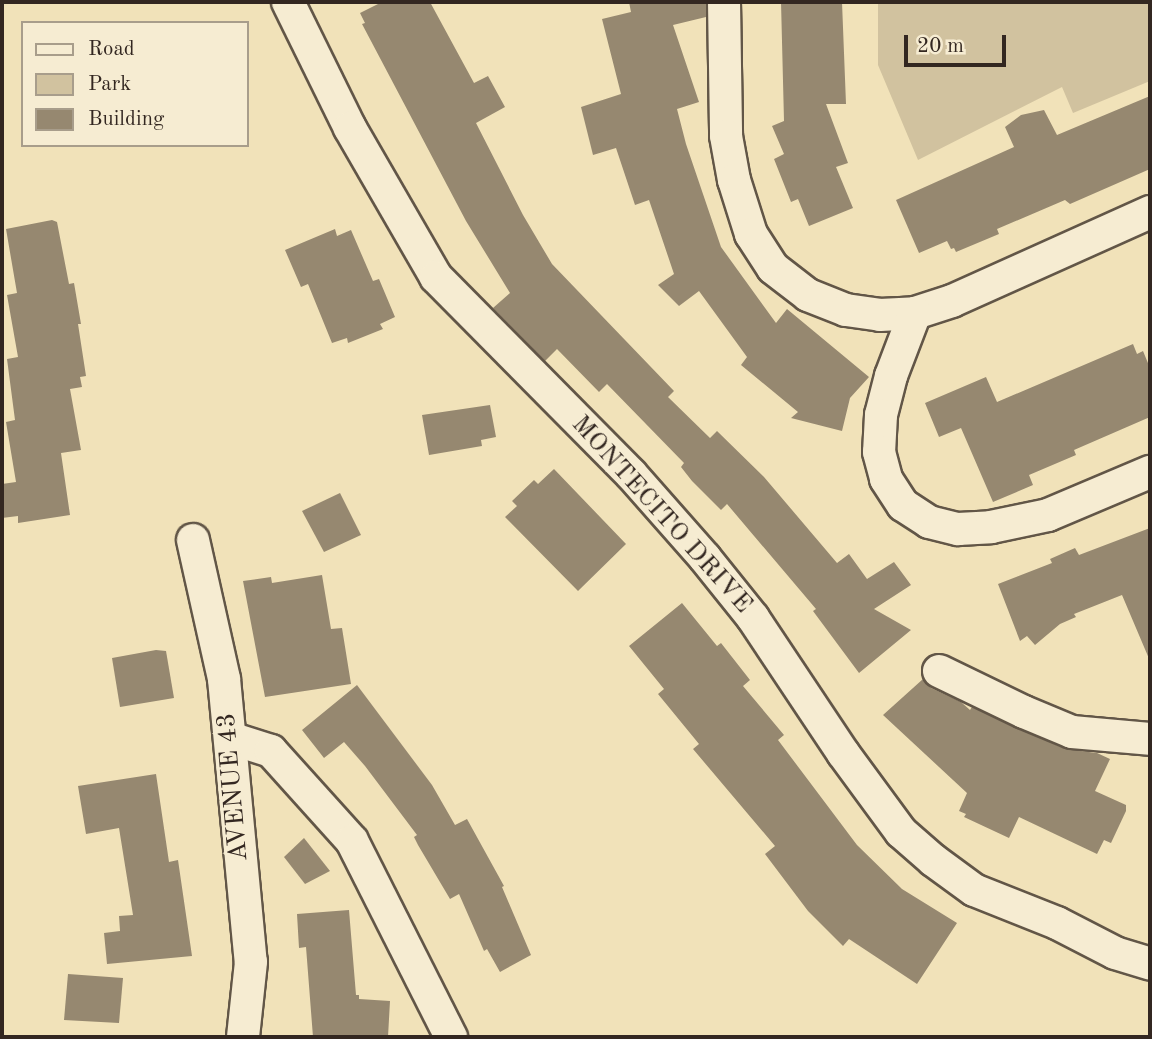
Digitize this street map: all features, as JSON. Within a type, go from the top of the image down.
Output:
[{"type":"street","name":"MONTECITO DRIVE","points":[[288,2],[350,128],[436,278],[631,474],[705,558],[753,618],[843,753],[901,832],[974,890],[1057,923],[1115,953],[1150,964]]},
{"type":"street","points":[[724,2],[726,136],[734,180],[751,234],[773,268],[808,295],[846,310],[880,315],[915,313],[952,301],[1150,212]]},
{"type":"street","points":[[915,313],[891,376],[881,415],[879,452],[886,479],[903,505],[929,522],[958,529],[991,527],[1048,515],[1150,472]]},
{"type":"street","name":"AVENUE 43","points":[[193,540],[225,679],[251,962],[243,1037]]},
{"type":"street","points":[[939,671],[1072,732],[1150,739]]},
{"type":"street","points":[[230,738],[271,751],[352,841],[451,1037]]},
{"type":"green space","points":[[878,2],[1150,2],[1150,81],[1073,113],[1062,87],[918,160],[878,65]]},
{"type":"building","points":[[382,2],[430,2],[474,83],[488,76],[505,107],[476,123],[523,215],[552,264],[674,391],[668,397],[710,438],[717,431],[764,477],[837,563],[849,554],[867,579],[894,562],[911,585],[874,609],[911,630],[859,673],[813,611],[816,609],[727,504],[721,510],[692,481],[681,467],[684,463],[607,384],[599,392],[557,349],[545,361],[493,308],[510,293],[466,221],[362,24],[365,23],[360,13]]},
{"type":"building","points":[[629,2],[706,2],[706,17],[673,25],[699,102],[677,109],[686,144],[721,247],[776,323],[787,309],[869,377],[850,398],[842,431],[791,418],[798,412],[741,365],[747,357],[699,291],[679,306],[658,285],[674,274],[649,200],[635,205],[616,148],[593,155],[581,107],[621,94],[602,19],[631,12]]},
{"type":"building","points":[[781,2],[842,2],[846,104],[826,104],[848,163],[836,167],[853,208],[809,226],[798,199],[791,202],[774,159],[784,154],[772,126],[784,121]]},
{"type":"building","points":[[1150,96],[1150,169],[1070,204],[1065,200],[997,229],[999,234],[956,252],[947,241],[919,253],[896,200],[1014,147],[1005,127],[1021,115],[1044,110],[1057,135]]},
{"type":"building","points":[[52,220],[57,222],[69,284],[74,283],[81,324],[78,324],[86,376],[80,377],[82,387],[70,389],[81,450],[61,453],[70,515],[18,523],[18,516],[2,518],[2,484],[16,482],[6,422],[15,420],[7,359],[18,357],[7,295],[17,293],[6,229]]},
{"type":"building","points":[[335,229],[337,236],[351,230],[373,281],[379,279],[395,317],[380,324],[383,329],[348,343],[347,338],[332,343],[308,284],[301,287],[285,250]]},
{"type":"building","points":[[1133,344],[1137,354],[1143,351],[1150,368],[1150,417],[1074,450],[1076,455],[1029,475],[1033,485],[993,502],[961,428],[939,437],[925,403],[986,377],[997,402]]},
{"type":"building","points":[[490,405],[496,437],[481,440],[482,446],[429,455],[422,415]]},
{"type":"building","points":[[554,469],[626,544],[578,591],[505,517],[517,506],[512,501],[534,480],[538,484]]},
{"type":"building","points":[[340,493],[361,535],[324,552],[302,511]]},
{"type":"building","points":[[1150,528],[1150,661],[1122,595],[1074,614],[1076,617],[1060,624],[1035,645],[1027,636],[1020,641],[998,584],[1052,563],[1050,559],[1075,548],[1079,555]]},
{"type":"building","points":[[322,575],[331,629],[342,628],[351,684],[265,697],[243,581],[271,577],[272,583]]},
{"type":"building","points":[[682,603],[717,646],[721,643],[750,680],[743,686],[784,735],[778,740],[857,845],[902,889],[957,923],[917,984],[849,939],[843,946],[808,911],[765,854],[775,846],[693,749],[699,744],[658,694],[664,689],[629,646]]},
{"type":"building","points":[[156,650],[166,651],[174,698],[120,707],[112,658]]},
{"type":"building","points":[[923,679],[931,688],[961,702],[970,710],[972,707],[1065,749],[1097,753],[1110,759],[1095,791],[1126,805],[1126,811],[1111,843],[1104,840],[1097,854],[1019,817],[1009,838],[964,817],[966,814],[959,811],[967,793],[883,715]]},
{"type":"building","points":[[357,685],[432,785],[455,825],[467,819],[504,886],[502,887],[531,955],[500,972],[487,949],[484,951],[459,894],[450,899],[418,845],[414,837],[417,835],[365,766],[344,742],[324,758],[302,730]]},
{"type":"building","points":[[156,774],[169,862],[178,860],[192,956],[107,964],[104,933],[120,931],[119,916],[133,915],[119,828],[86,834],[78,786]]},
{"type":"building","points":[[304,838],[330,871],[305,884],[284,857]]},
{"type":"building","points":[[349,910],[356,995],[359,995],[359,999],[390,1001],[388,1037],[313,1037],[306,947],[299,948],[297,914]]},
{"type":"building","points":[[68,974],[123,978],[119,1023],[64,1020]]}]
